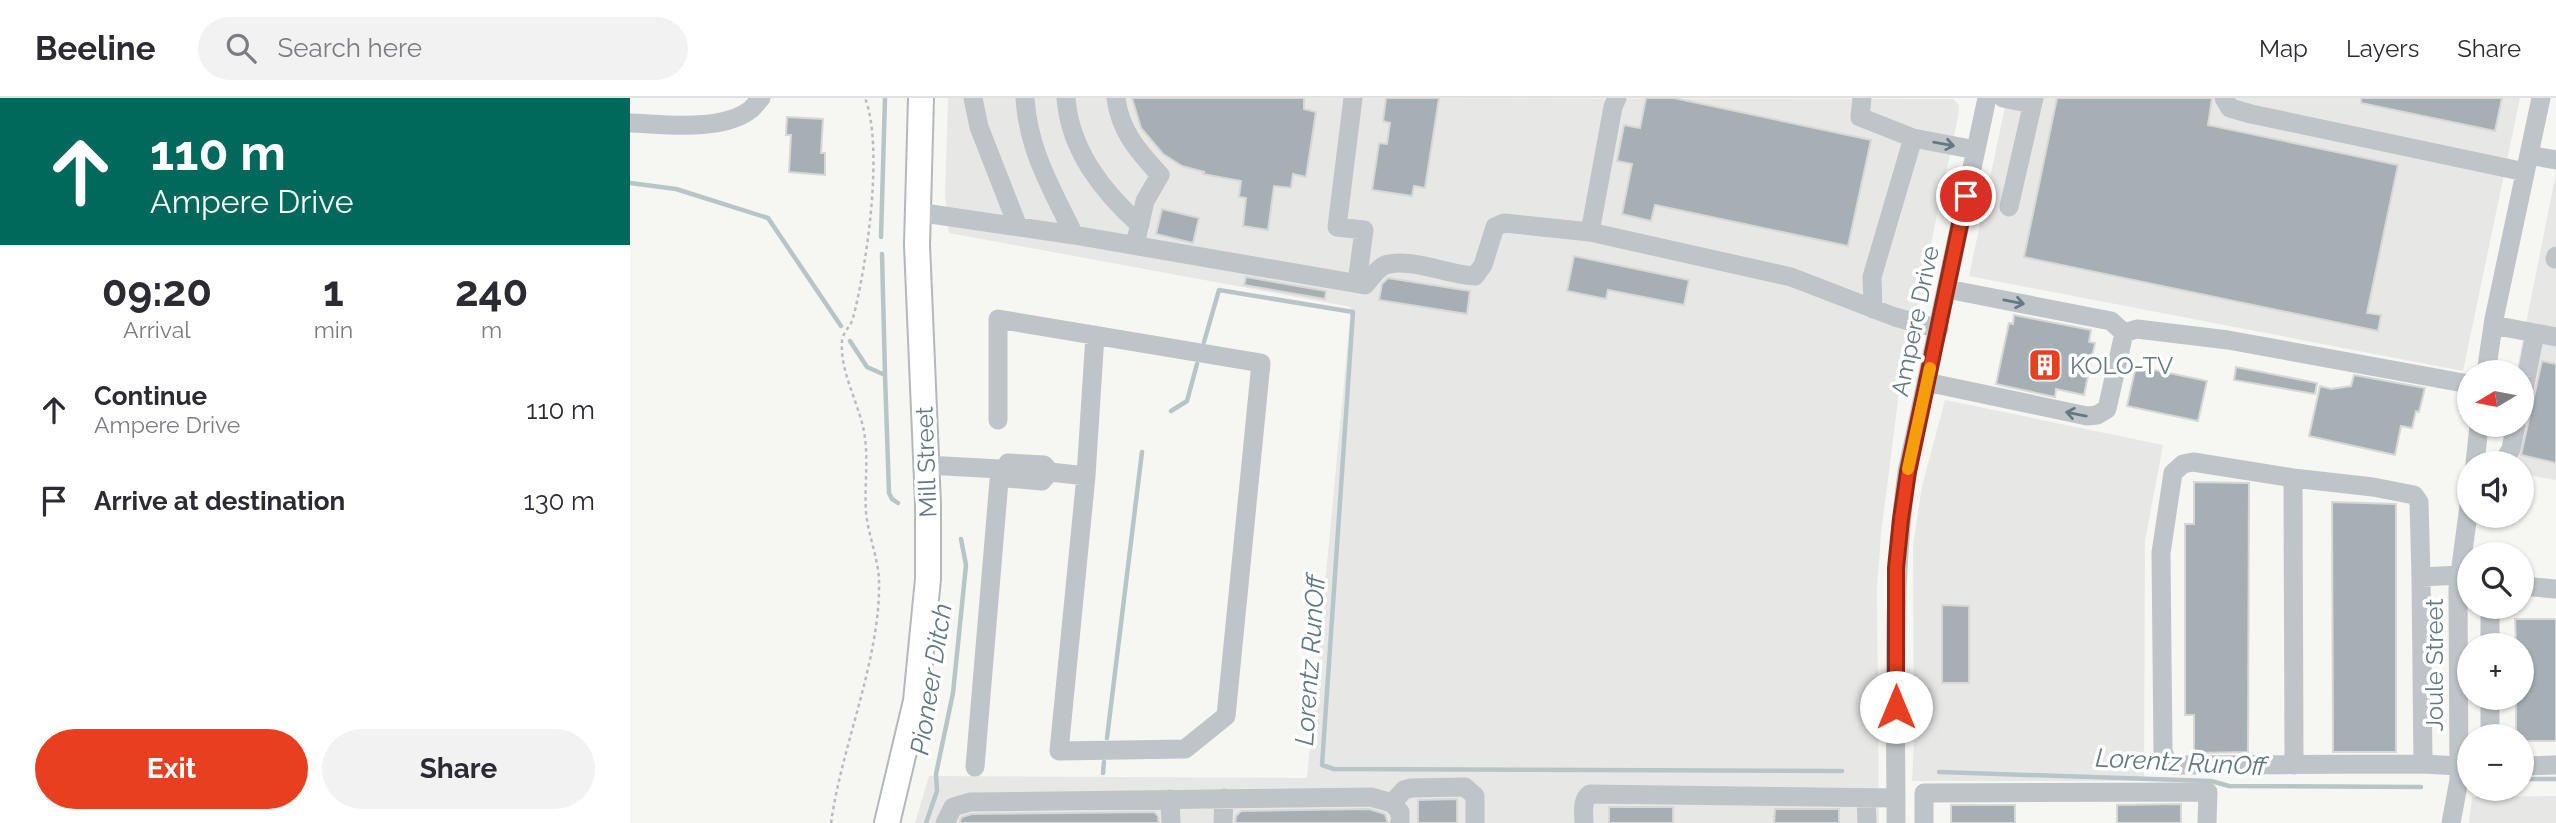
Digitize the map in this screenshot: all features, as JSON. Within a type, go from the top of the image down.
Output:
[{"type":"main road","name":"Mill Street","points":[[887,823],[911,728],[924,640],[928,579],[918,292],[920,98]]},
{"type":"street","points":[[630,123],[702,125],[726,121],[749,111],[761,98]]},
{"type":"street","points":[[973,98],[979,127],[1018,227]]},
{"type":"street","points":[[1025,98],[1026,118],[1035,155],[1074,235]]},
{"type":"street","points":[[1066,98],[1068,116],[1080,151],[1095,177],[1118,205],[1140,225]]},
{"type":"street","points":[[1116,98],[1123,129],[1138,151],[1160,175],[1145,201],[1135,245]]},
{"type":"street","points":[[1353,98],[1337,227],[1364,230],[1357,283]]},
{"type":"street","points":[[1590,232],[1613,107],[1617,98]]},
{"type":"street","points":[[1862,98],[1860,117],[1913,138],[1976,150]]},
{"type":"street","name":"Ampere Drive","points":[[1896,823],[1896,568],[1908,472],[1987,98]]},
{"type":"street","points":[[2003,98],[2033,101],[2009,207]]},
{"type":"street","points":[[2224,98],[2230,108],[2252,106],[2527,163],[2556,160]]},
{"type":"street","points":[[2488,360],[2541,98]]},
{"type":"street","points":[[1872,309],[1872,277],[1913,138]]},
{"type":"street","points":[[917,212],[1074,235],[1365,285],[1383,265],[1402,263],[1475,276],[1483,265],[1495,227],[1504,223],[1590,232],[1791,277],[1895,317],[1939,328]]},
{"type":"street","points":[[1947,289],[2112,321],[2124,333]]},
{"type":"street","points":[[998,420],[998,319],[1095,335],[1261,363],[1226,716],[1185,749],[1059,751],[1086,476],[1095,335]]},
{"type":"street","points":[[2493,325],[2556,337]]},
{"type":"street","points":[[2124,333],[2137,329],[2228,340],[2457,382]]},
{"type":"street","points":[[1926,382],[2087,416],[2097,415],[2107,409],[2124,333]]},
{"type":"street","points":[[2530,360],[2535,333]]},
{"type":"street","points":[[2423,764],[2419,502],[2414,495],[2193,462],[2183,464],[2173,473],[2161,553],[2163,752],[2167,760],[2174,765],[2423,764],[2457,762]]},
{"type":"street","points":[[926,464],[1002,469]]},
{"type":"street","points":[[1002,469],[1006,478],[1042,481],[1050,472],[1086,476]]},
{"type":"street","points":[[975,767],[1002,469]]},
{"type":"street","points":[[2293,478],[2294,765]]},
{"type":"street","points":[[2421,577],[2457,577]]},
{"type":"street","points":[[2534,587],[2556,589]]},
{"type":"street","name":"Joule Street","points":[[2462,724],[2463,619]]},
{"type":"street","points":[[2534,766],[2556,765]]},
{"type":"street","points":[[1392,803],[1404,790],[1411,788],[1465,788],[1475,796],[1475,823]]},
{"type":"street","name":"Joule Street","points":[[2451,823],[2457,791]]},
{"type":"street","points":[[1584,823],[1584,804],[1590,794],[1866,798],[1924,793],[2208,792],[2207,823]]},
{"type":"street","points":[[1924,793],[1924,823]]},
{"type":"street","points":[[945,823],[953,807],[970,802],[1371,797],[1392,803],[1400,812],[1400,823]]},
{"type":"street","points":[[1223,823],[1224,798]]},
{"type":"street","points":[[1866,798],[1867,823]]},
{"type":"street","points":[[1170,799],[1171,823]]},
{"type":"path","points":[[831,823],[836,788],[879,608],[879,575],[866,513],[867,456],[863,425],[842,358],[843,337],[853,320],[870,222],[874,146],[870,111],[865,98]]},
{"type":"shaded area","points":[[948,98],[1953,99],[1959,105],[1958,117],[1899,393],[1881,534],[1877,588],[1879,823],[915,823],[929,776],[1307,778],[1351,307],[949,233],[945,196]]},
{"type":"shaded area","points":[[2007,98],[2520,98],[2465,360],[2457,360],[2457,370],[1969,276]]},
{"type":"shaded area","points":[[2556,173],[2556,480],[2534,476],[2534,451],[2501,451],[2503,438],[2534,438],[2534,360],[2519,360]]},
{"type":"shaded area","points":[[1945,400],[2163,445],[2145,541],[2144,781],[1912,781],[1913,546],[1922,486]]},
{"type":"shaded area","points":[[2534,796],[2556,796],[2556,823],[2469,823],[2472,801],[2534,801]]},
{"type":"building","points":[[1132,98],[1304,98],[1304,109],[1316,112],[1306,177],[1293,174],[1291,188],[1274,186],[1268,230],[1243,226],[1246,198],[1239,197],[1241,181],[1203,174],[1204,172],[1182,166],[1163,154],[1141,128]]},
{"type":"building","points":[[1386,98],[1439,98],[1425,188],[1414,186],[1412,196],[1372,190],[1379,143],[1387,144],[1390,123],[1383,121]]},
{"type":"building","points":[[1646,98],[1674,98],[1871,140],[1848,246],[1655,205],[1651,221],[1622,214],[1632,164],[1617,161],[1624,125],[1640,128]]},
{"type":"building","points":[[2057,98],[2212,98],[2208,125],[2398,165],[2367,313],[2381,315],[2378,331],[2024,257]]},
{"type":"building","points":[[2361,98],[2502,98],[2495,131],[2361,103]]},
{"type":"building","points":[[787,117],[823,119],[821,153],[825,153],[825,175],[789,172],[791,135],[786,135]]},
{"type":"building","points":[[1162,209],[1199,218],[1193,243],[1156,234]]},
{"type":"building","points":[[1574,256],[1689,280],[1684,305],[1608,290],[1606,299],[1567,291]]},
{"type":"building","points":[[1246,277],[1326,291],[1325,299],[1244,285]]},
{"type":"building","points":[[1388,278],[1470,291],[1467,314],[1379,300],[1382,284]]},
{"type":"building","name":"KOLO-TV","points":[[2014,315],[2091,330],[2089,342],[2095,343],[2084,395],[2056,389],[2055,397],[1996,384],[2009,323],[2013,324]]},
{"type":"building","points":[[2542,361],[2556,364],[2556,463],[2534,458],[2534,451],[2522,451],[2525,438],[2534,438],[2534,397]]},
{"type":"building","points":[[2136,366],[2207,381],[2198,421],[2127,406]]},
{"type":"building","points":[[2236,367],[2317,383],[2315,394],[2234,380]]},
{"type":"building","points":[[2354,375],[2425,388],[2412,428],[2401,426],[2395,455],[2309,436],[2320,386],[2331,389],[2351,386]]},
{"type":"building","points":[[2194,482],[2249,483],[2248,752],[2194,753],[2194,715],[2185,715],[2185,524],[2194,524]]},
{"type":"building","points":[[2332,502],[2396,504],[2396,752],[2333,752]]},
{"type":"building","points":[[1942,605],[1969,606],[1969,683],[1942,683]]},
{"type":"building","points":[[2515,619],[2556,619],[2556,741],[2534,741],[2534,724],[2516,724],[2516,710],[2534,710],[2534,633],[2516,633]]},
{"type":"building","points":[[1457,799],[1457,823],[1418,823],[1418,800]]},
{"type":"building","points":[[2181,804],[2181,823],[2117,823],[2117,805]]},
{"type":"building","points":[[1951,805],[2015,805],[2015,823],[1951,823]]},
{"type":"building","points":[[1609,807],[1673,807],[1673,823],[1609,823]]},
{"type":"building","points":[[1369,809],[1385,814],[1388,823],[1235,823],[1236,816],[1241,811]]},
{"type":"building","points":[[1775,809],[1839,809],[1839,823],[1774,823]]},
{"type":"building","points":[[1154,812],[1159,823],[959,823],[962,817],[972,814]]},
{"type":"waterway","name":"Pioneer Ditch","points":[[881,237],[885,98]]},
{"type":"waterway","name":"Lorentz RunOff","points":[[630,183],[676,189],[768,218],[841,326]]},
{"type":"waterway","name":"Pioneer Ditch","points":[[882,254],[885,375]]},
{"type":"waterway","name":"Lorentz RunOff","points":[[1204,342],[1219,290],[1353,312],[1322,765],[1334,769],[1842,771]]},
{"type":"waterway","name":"Pioneer Ditch","points":[[850,341],[867,367],[885,375],[889,493],[898,503]]},
{"type":"waterway","name":"Lorentz RunOff","points":[[1171,411],[1187,401],[1197,364]]},
{"type":"waterway","name":"Lorentz RunOff","points":[[1107,738],[1142,452]]},
{"type":"waterway","name":"Pioneer Ditch","points":[[926,823],[937,791],[936,774],[953,693],[966,565],[961,539]]},
{"type":"waterway","name":"Lorentz RunOff","points":[[1103,773],[1104,762]]},
{"type":"waterway","name":"Lorentz RunOff","points":[[1939,772],[2211,781],[2229,786],[2421,787]]},
{"type":"waterway","name":"Lorentz RunOff","points":[[2534,779],[2556,779]]},
{"type":"slow traffic","points":[[1908,469],[1930,368]]},
{"type":"place","name":"KOLO-TV","points":[[2045,365]]},
{"type":"route","points":[[1896,707],[1896,568],[1901,519],[1926,382],[1966,196]]}]
